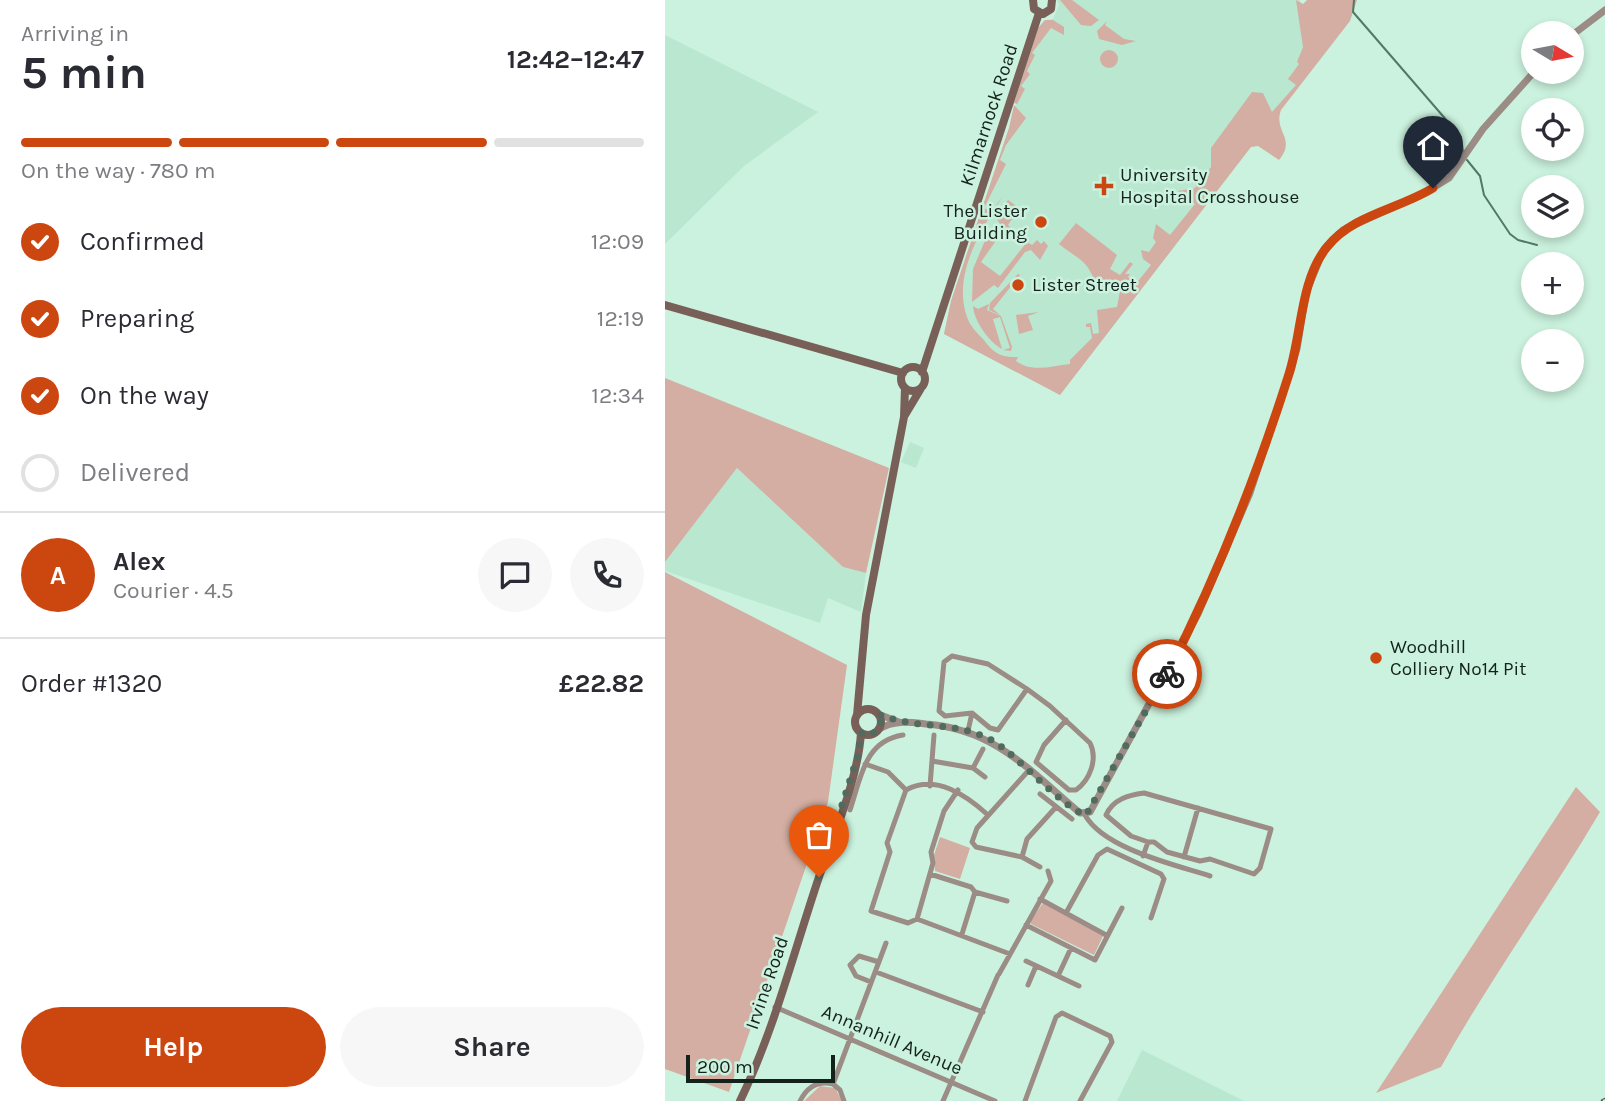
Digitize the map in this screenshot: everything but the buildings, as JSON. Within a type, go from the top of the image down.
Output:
[{"type":"main road","points":[[1033,0],[1033,7],[1039,13]]},
{"type":"main road","name":"Kilmarnock Road","points":[[918,370],[929,346],[1039,13],[1049,12],[1052,0]]},
{"type":"main road","points":[[665,305],[902,373],[918,370],[925,379],[904,417]]},
{"type":"main road","points":[[902,373],[901,381],[905,388],[912,392],[920,389]]},
{"type":"main road","points":[[858,755],[861,733],[855,723],[866,615],[904,417],[905,388]]},
{"type":"main road","points":[[858,755],[881,722],[859,690]]},
{"type":"main road","points":[[857,715],[863,710],[875,712]]},
{"type":"main road","points":[[861,733],[875,732]]},
{"type":"main road","name":"Irvine Road","points":[[740,1101],[775,1007],[858,755]]},
{"type":"street","points":[[1584,26],[1605,10]]},
{"type":"street","points":[[1086,815],[1148,711],[1198,614],[1250,493],[1297,349],[1306,293],[1324,249],[1343,230],[1421,195],[1449,178],[1483,129],[1523,84]]},
{"type":"street","points":[[1027,689],[1001,728],[990,728],[972,713],[945,716],[939,711],[944,662],[952,656],[988,664],[1027,689],[1066,720],[1093,750],[1090,771],[1076,790],[1069,790],[1036,762],[1044,745],[1066,720]]},
{"type":"street","points":[[875,712],[899,722],[968,731],[991,740],[1111,837],[1143,856],[1210,876]]},
{"type":"street","points":[[968,731],[972,713]]},
{"type":"street","points":[[875,732],[899,722]]},
{"type":"street","points":[[850,810],[869,754],[878,744],[903,735]]},
{"type":"street","points":[[930,786],[934,735]]},
{"type":"street","points":[[973,768],[983,749]]},
{"type":"street","points":[[932,761],[973,768],[985,777]]},
{"type":"street","points":[[865,764],[888,772],[906,790]]},
{"type":"street","points":[[1029,770],[977,828],[973,846],[1022,857],[1040,867]]},
{"type":"street","points":[[988,815],[958,790],[930,786],[914,786],[906,790],[887,844],[890,852],[871,911],[908,923],[917,919],[1010,954]]},
{"type":"street","points":[[917,919],[930,874],[930,852],[944,811],[958,790]]},
{"type":"street","points":[[1040,793],[1072,819]]},
{"type":"street","points":[[1144,793],[1272,829],[1260,868],[1254,874],[1210,859],[1200,861],[1167,852],[1154,842],[1149,842],[1131,836],[1113,824],[1108,818],[1108,810],[1130,795],[1144,793]]},
{"type":"street","points":[[1022,857],[1027,839],[1056,807]]},
{"type":"street","points":[[1184,857],[1198,808]]},
{"type":"street","points":[[1143,856],[1149,842]]},
{"type":"street","points":[[1066,913],[1098,855],[1107,849],[1161,874],[1164,879],[1151,918]]},
{"type":"street","points":[[943,1101],[953,1084],[999,974],[1051,880],[1048,871]]},
{"type":"street","points":[[930,874],[971,887],[975,892],[1000,895],[1007,901]]},
{"type":"street","points":[[962,934],[975,892]]},
{"type":"street","points":[[1040,899],[1106,935]]},
{"type":"street","points":[[1026,925],[1095,960],[1122,908]]},
{"type":"street","points":[[833,1084],[886,943]]},
{"type":"street","points":[[1058,976],[1071,948]]},
{"type":"street","points":[[871,982],[856,976],[850,965],[859,956],[879,962]]},
{"type":"street","points":[[1026,961],[1079,986]]},
{"type":"street","points":[[1028,985],[1036,966]]},
{"type":"street","points":[[876,972],[983,1012]]},
{"type":"street","name":"Annanhill Avenue","points":[[775,1007],[995,1101]]},
{"type":"street","points":[[1025,1101],[1056,1017],[1062,1013],[1109,1035],[1112,1042],[1080,1101]]},
{"type":"street","points":[[800,1101],[806,1090],[816,1083],[833,1084],[840,1090],[844,1101]]},
{"type":"shaded area","name":"University Hospital Crosshouse","points":[[1057,0],[1300,0],[1313,65],[1060,395],[944,334],[951,301],[1009,128],[1038,28],[1045,20],[1053,19],[1059,5]]},
{"type":"shaded area","points":[[1060,0],[1072,0],[1099,20],[1091,26],[1081,25]]},
{"type":"shaded area","points":[[1296,0],[1303,4],[1307,0],[1357,0],[1350,21],[1281,110],[1279,118],[1286,146],[1284,152],[1279,160],[1258,146],[1251,147],[1060,395],[944,334],[951,301],[1009,128],[1014,105],[1026,118],[1006,145],[1000,160],[1006,164],[984,208],[991,212],[1003,196],[971,253],[963,285],[963,301],[972,326],[997,353],[1018,357],[1016,361],[1029,367],[1070,364],[1070,360],[1092,338],[1090,327],[1086,327],[1086,324],[1091,323],[1093,334],[1099,333],[1097,310],[1117,307],[1120,291],[1100,287],[1086,265],[1059,244],[1076,223],[1117,255],[1110,269],[1120,275],[1130,262],[1133,264],[1125,274],[1130,274],[1128,277],[1134,282],[1139,280],[1151,265],[1143,259],[1141,250],[1149,252],[1156,242],[1153,238],[1156,224],[1170,235],[1195,204],[1178,191],[1195,188],[1211,167],[1211,148],[1252,92],[1263,93],[1272,112],[1296,85],[1288,79],[1299,64],[1297,62],[1303,47]]},
{"type":"shaded area","points":[[1045,20],[1053,20],[1064,27],[1064,35],[1051,28],[1032,53],[1035,55],[1027,71],[1030,74],[1021,86],[1025,89],[1017,104],[1014,103],[1038,28]]},
{"type":"shaded area","points":[[1107,21],[1105,25],[1124,39],[1136,41],[1122,45],[1099,39],[1097,31]]},
{"type":"shaded area","points":[[665,35],[818,112],[744,166],[665,244]]},
{"type":"shaded area","points":[[1109,50],[1115,53],[1118,59],[1115,65],[1109,68],[1103,65],[1100,59],[1103,53]]},
{"type":"shaded area","points":[[1008,200],[1019,208],[1008,225],[1012,229],[1008,227],[1005,231],[996,218]]},
{"type":"shaded area","points":[[989,231],[998,231],[1000,235],[981,262],[1000,276],[1027,242],[1032,245],[1037,240],[1041,244],[1044,241],[1048,246],[1040,260],[1031,250],[1025,252],[998,288],[994,285],[972,302],[973,269]]},
{"type":"shaded area","points":[[1020,275],[993,309],[1000,315],[989,310],[990,303]]},
{"type":"shaded area","points":[[989,304],[987,310],[1001,316],[1011,351],[1003,350],[1010,348],[1000,317],[993,319],[1002,349],[987,336],[976,318],[973,306],[978,309]]},
{"type":"shaded area","points":[[1039,312],[1028,316],[1033,330],[1019,334],[1016,315]]},
{"type":"shaded area","points":[[665,378],[889,468],[866,573],[843,567],[737,468],[665,562]]},
{"type":"shaded area","points":[[910,442],[924,448],[916,468],[901,462]]},
{"type":"shaded area","points":[[737,468],[843,567],[866,573],[861,612],[828,598],[820,623],[665,571],[665,562]]},
{"type":"shaded area","points":[[665,572],[847,665],[828,802],[729,1092],[665,1069]]},
{"type":"shaded area","points":[[1576,787],[1600,812],[1479,1002],[1441,1067],[1376,1093]]},
{"type":"shaded area","points":[[940,837],[970,848],[960,879],[935,871],[934,855]]},
{"type":"shaded area","points":[[1043,903],[1103,936],[1094,955],[1031,924],[1030,921]]},
{"type":"shaded area","points":[[1142,1050],[1244,1101],[1117,1101]]},
{"type":"shaded area","points":[[820,1086],[835,1088],[842,1101],[804,1101]]},
{"type":"waterway","points":[[1354,0],[1353,12],[1461,137],[1463,152]]},
{"type":"waterway","points":[[1467,160],[1480,176],[1484,195],[1510,234],[1518,240],[1537,245]]},
{"type":"way so far","points":[[819,877],[858,755],[861,733],[869,735],[877,731],[881,722],[878,714],[899,722],[960,728],[991,740],[1009,751],[1080,813],[1086,815],[1167,674]]},
{"type":"place","name":"University Hospital Crosshouse","points":[[1104,186]]},
{"type":"place","name":"The Lister Building","points":[[1041,222]]},
{"type":"place","name":"Lister Street","points":[[1018,285]]},
{"type":"place","name":"Woodhill Colliery No14 Pit","points":[[1376,658]]},
{"type":"route","points":[[1167,674],[1198,614],[1250,493],[1297,349],[1306,293],[1324,249],[1343,230],[1433,188]]}]
